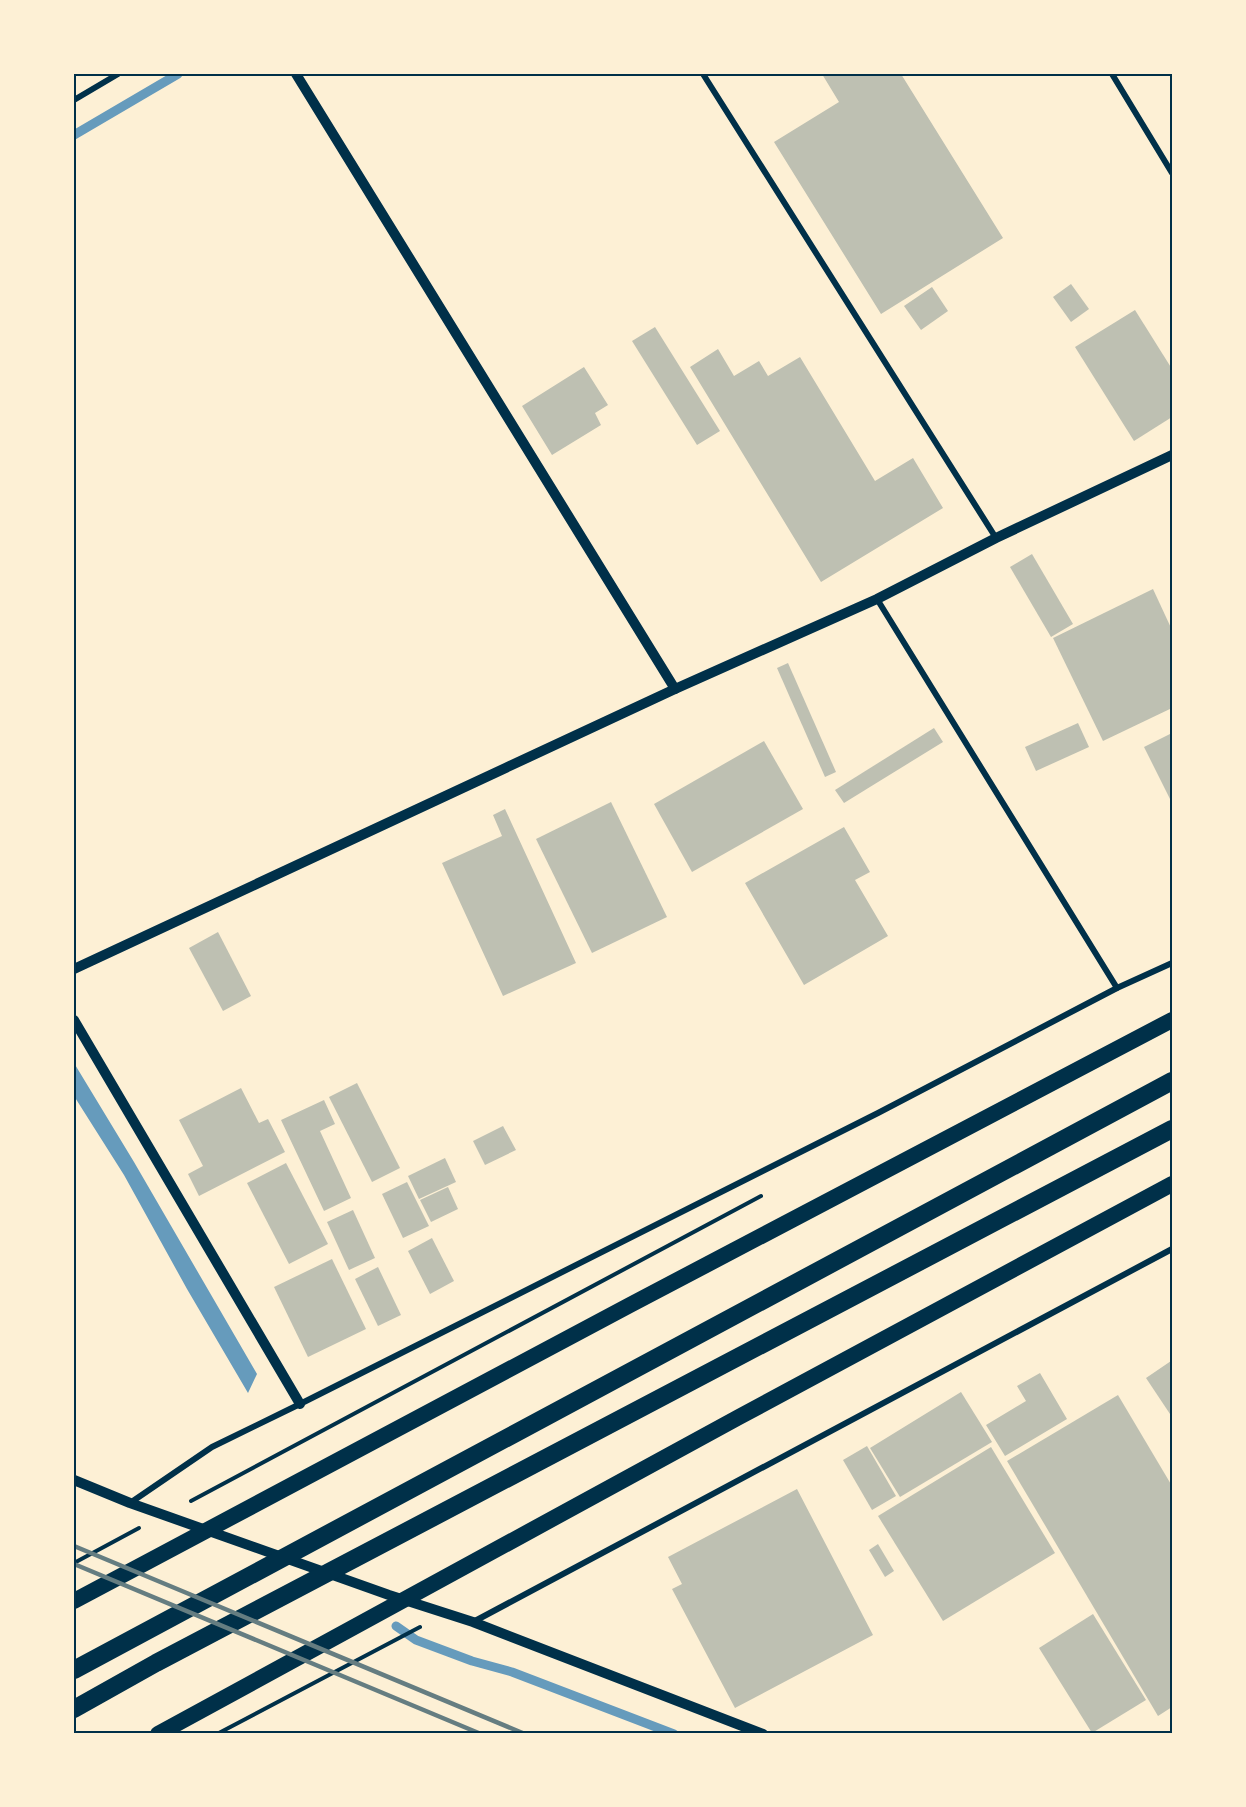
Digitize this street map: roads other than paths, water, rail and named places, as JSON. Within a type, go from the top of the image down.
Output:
[{"type":"highway","points":[[74,1601],[680,1278],[1173,1020]]},
{"type":"highway","points":[[74,1670],[1173,1081]]},
{"type":"highway","points":[[74,1709],[156,1663],[1173,1129]]},
{"type":"highway","points":[[158,1734],[739,1417],[1173,1184]]},
{"type":"street","points":[[74,100],[118,74]]},
{"type":"street","points":[[296,74],[675,689]]},
{"type":"street","points":[[703,74],[996,538]]},
{"type":"street","points":[[1112,74],[1173,173]]},
{"type":"street","points":[[74,969],[675,689],[877,599],[996,538],[1173,455]]},
{"type":"street","points":[[877,599],[1117,988]]},
{"type":"street","points":[[130,1503],[212,1447],[878,1113],[1117,988],[1173,963]]},
{"type":"street","points":[[74,1020],[300,1404]]},
{"type":"street","points":[[472,1622],[1173,1249]]},
{"type":"street","points":[[74,1480],[130,1503],[354,1583],[472,1622],[763,1734]]},
{"type":"water","points":[[74,1063],[257,1374],[248,1393],[124,1175],[74,1096]]},
{"type":"waterway","points":[[74,135],[178,74]]},
{"type":"waterway","points":[[396,1626],[416,1640],[472,1661],[512,1672],[674,1734]]},
{"type":"railway","points":[[74,1546],[525,1734]]},
{"type":"railway","points":[[74,1564],[481,1734]]}]
